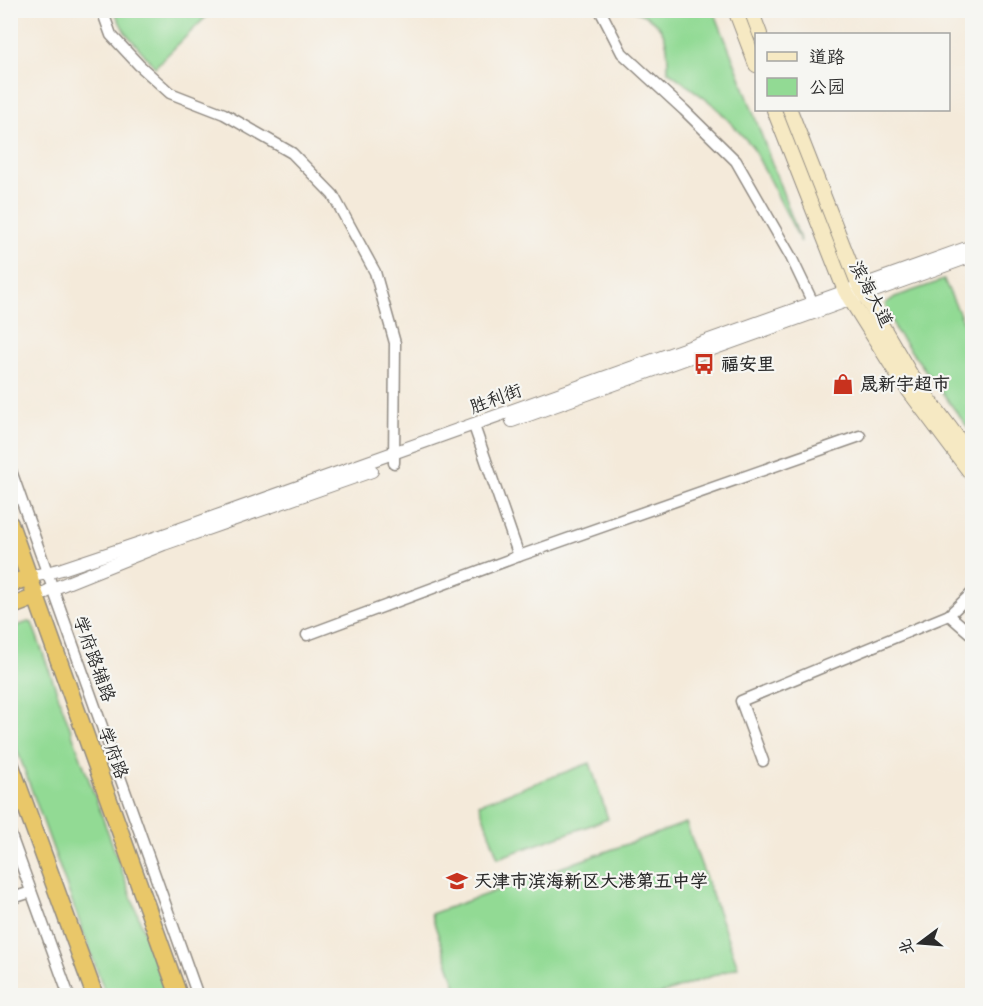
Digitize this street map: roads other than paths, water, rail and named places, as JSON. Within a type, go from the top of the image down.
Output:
[{"type":"highway","name":"学府路","points":[[10,524],[179,996]]},
{"type":"highway","points":[[10,584],[30,577]]},
{"type":"highway","points":[[10,607],[36,597]]},
{"type":"highway","points":[[10,763],[95,996]]},
{"type":"main road","points":[[735,10],[755,62]]},
{"type":"main road","points":[[751,10],[760,33]]},
{"type":"main road","name":"滨海大道","points":[[774,111],[848,295],[900,379],[972,475]]},
{"type":"main road","name":"滨海大道","points":[[790,111],[862,290],[911,375],[972,457]]},
{"type":"street","points":[[102,10],[111,35],[170,93],[224,114],[292,153],[333,195],[375,272],[395,344],[394,458]]},
{"type":"street","points":[[600,10],[622,52],[736,160],[791,257],[813,303]]},
{"type":"street","name":"胜利街","points":[[30,577],[161,536],[475,430],[862,290],[972,246]]},
{"type":"street","name":"胜利街","points":[[862,290],[972,256]]},
{"type":"street","name":"胜利街","points":[[475,430],[813,303],[848,295]]},
{"type":"street","points":[[475,430],[519,556]]},
{"type":"street","points":[[307,635],[519,556],[860,436]]},
{"type":"street","name":"胜利街","points":[[36,597],[164,544],[394,458]]},
{"type":"street","name":"学府路辅路","points":[[10,468],[198,996]]},
{"type":"street","points":[[763,761],[741,701],[950,615],[972,593]]},
{"type":"street","points":[[950,615],[972,635]]},
{"type":"street","points":[[10,833],[69,996]]},
{"type":"street","points":[[10,899],[31,892]]},
{"type":"place","name":"福安里","points":[[704,364]]},
{"type":"place","name":"晟新宇超市","points":[[843,384]]},
{"type":"place","name":"天津市滨海新区大港第五中学","points":[[457,881]]}]
